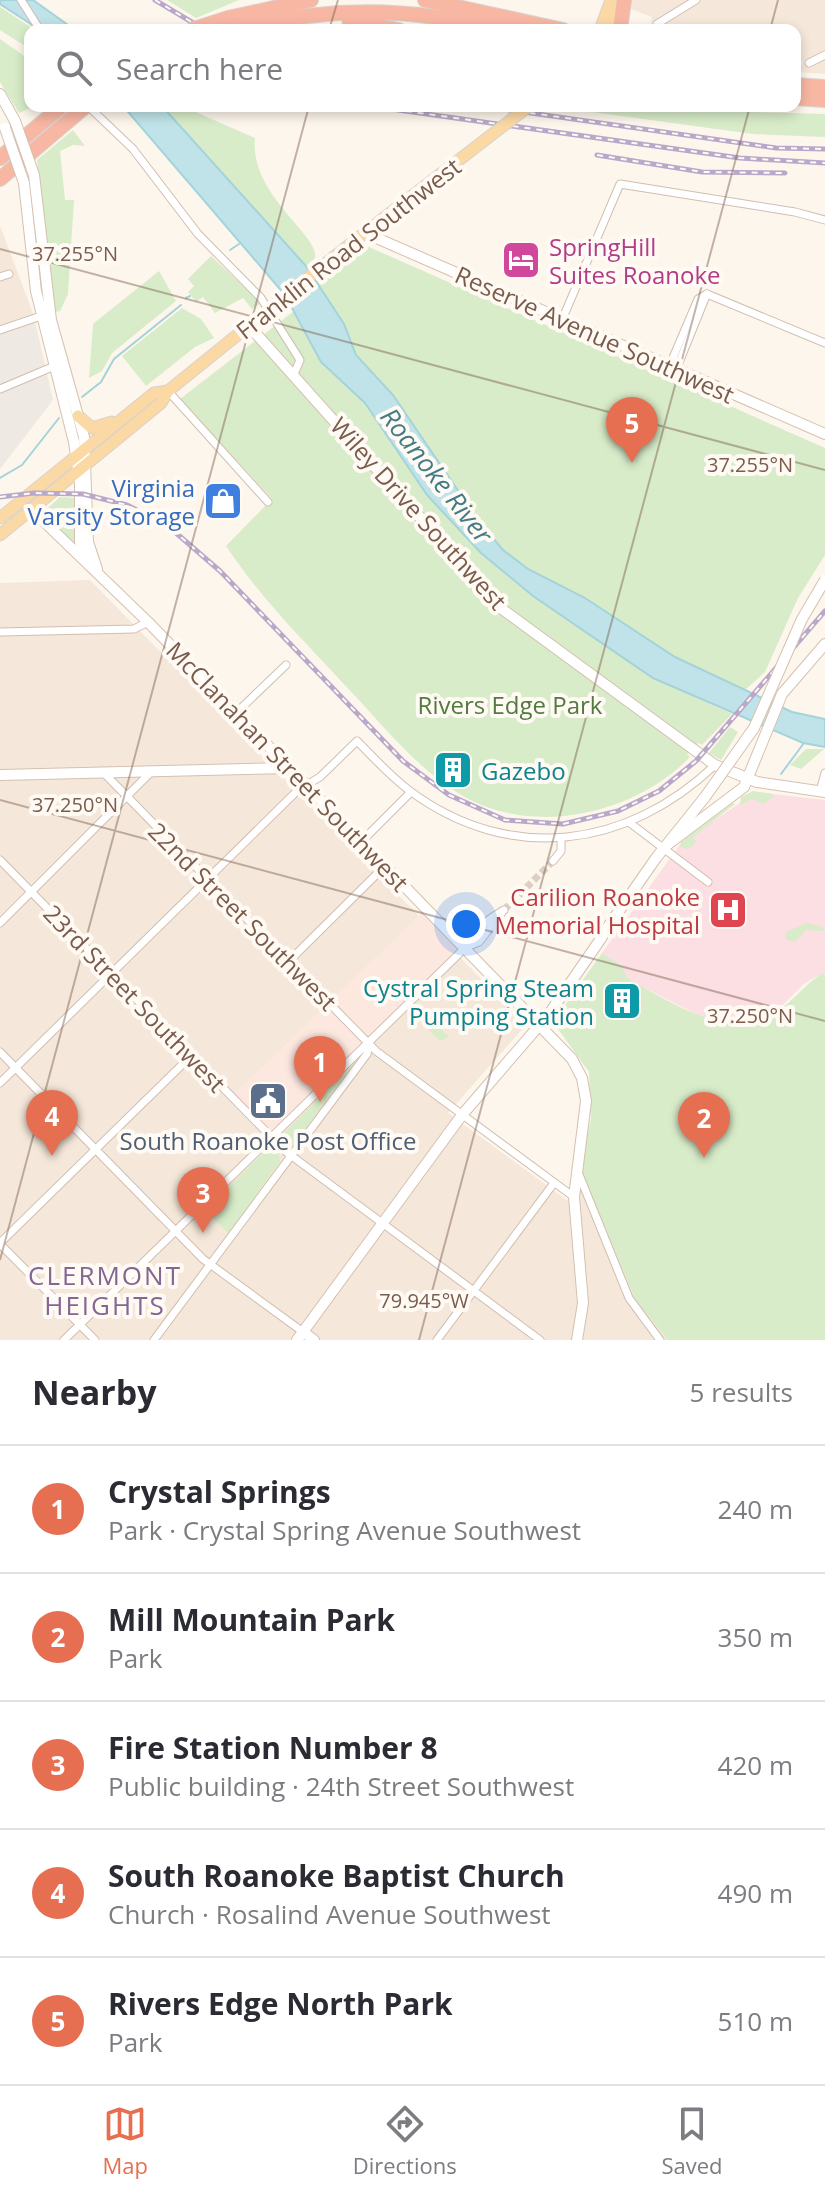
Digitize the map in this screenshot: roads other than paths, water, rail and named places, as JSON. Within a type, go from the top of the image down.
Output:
[{"type":"highway","points":[[239,24],[311,0]]},
{"type":"highway","points":[[425,0],[535,24]]},
{"type":"highway","points":[[620,24],[622,0]]},
{"type":"highway","points":[[273,22],[345,12],[400,13],[465,24]]},
{"type":"highway","points":[[248,24],[340,19],[367,24]]},
{"type":"highway","points":[[801,85],[825,87]]},
{"type":"highway","points":[[801,98],[825,100]]},
{"type":"highway","points":[[0,158],[55,112]]},
{"type":"highway","points":[[0,179],[80,112]]},
{"type":"main road","points":[[602,24],[611,0]]},
{"type":"main road","points":[[612,24],[622,0]]},
{"type":"main road","points":[[2,101],[24,183],[46,315],[81,454]]},
{"type":"main road","name":"Franklin Road Southwest","points":[[0,518],[146,400],[168,391],[316,271],[521,112]]},
{"type":"main road","points":[[7,122],[34,175],[46,315]]},
{"type":"main road","name":"Reserve Avenue Southwest","points":[[365,233],[825,434]]},
{"type":"main road","name":"Wiley Drive Southwest","points":[[249,326],[497,604],[715,765],[747,779],[823,792]]},
{"type":"main road","points":[[59,364],[78,416],[83,468],[80,543],[82,552],[98,571]]},
{"type":"main road","name":"Franklin Road Southwest","points":[[0,535],[161,403],[168,391]]},
{"type":"main road","points":[[78,416],[88,427],[100,428],[146,400]]},
{"type":"main road","name":"McClanahan Street Southwest","points":[[33,511],[77,557],[98,571],[572,1059],[585,1087],[586,1109],[574,1197],[583,1303],[577,1340]]},
{"type":"main road","points":[[314,1340],[300,1336],[462,1115],[541,1024],[663,848],[705,797],[754,728],[802,619],[825,580]]},
{"type":"main road","points":[[663,848],[740,792],[782,694],[825,644]]},
{"type":"main road","points":[[0,775],[290,768]]},
{"type":"street","points":[[21,0],[36,24]]},
{"type":"street","points":[[657,24],[696,0]]},
{"type":"street","points":[[809,63],[825,55]]},
{"type":"street","name":"Wiley Drive Southwest","points":[[93,112],[133,149],[198,234],[261,298],[300,360],[294,374]]},
{"type":"street","points":[[562,320],[620,184],[795,212],[825,220]]},
{"type":"street","points":[[0,277],[9,274]]},
{"type":"street","points":[[672,368],[707,294],[825,343]]},
{"type":"street","points":[[0,330],[46,315]]},
{"type":"street","points":[[0,389],[59,364]]},
{"type":"street","points":[[168,391],[268,502]]},
{"type":"street","points":[[0,632],[134,629],[148,622]]},
{"type":"street","points":[[236,713],[286,665]]},
{"type":"street","points":[[0,1083],[207,879],[357,741],[411,792],[486,829],[510,835],[561,838],[597,834],[630,823],[670,802],[715,765]]},
{"type":"street","points":[[0,923],[152,771]]},
{"type":"street","name":"22nd Street Southwest","points":[[103,772],[369,1043],[574,1197]]},
{"type":"street","points":[[823,792],[825,773]]},
{"type":"street","points":[[362,841],[411,792]]},
{"type":"street","points":[[630,823],[708,882]]},
{"type":"street","points":[[553,861],[561,851],[561,838]]},
{"type":"street","name":"23rd Street Southwest","points":[[0,860],[272,1140],[540,1340]]},
{"type":"street","points":[[289,961],[386,865]]},
{"type":"street","points":[[64,1340],[466,947],[471,935],[486,920],[504,910],[479,942],[466,947]]},
{"type":"street","points":[[154,1340],[367,1054],[369,1043]]},
{"type":"street","points":[[0,1052],[211,1265],[300,1336]]},
{"type":"street","points":[[95,1340],[0,1244],[191,1056]]},
{"type":"street","points":[[577,1170],[629,1298],[660,1340]]},
{"type":"street","points":[[437,1340],[554,1183]]},
{"type":"water","points":[[0,0],[33,0],[67,24],[31,24],[0,4]]},
{"type":"water","name":"Roanoke River","points":[[128,112],[167,112],[306,266],[344,324],[356,355],[393,395],[480,523],[503,550],[528,569],[585,598],[675,657],[792,712],[825,719],[825,747],[803,743],[653,678],[533,596],[481,553],[427,495],[365,403],[321,362],[285,295]]},
{"type":"waterway","points":[[230,250],[239,244]]},
{"type":"waterway","points":[[186,298],[190,296]]},
{"type":"waterway","points":[[82,397],[101,382],[114,359],[181,305]]},
{"type":"waterway","points":[[0,478],[22,465],[59,418]]},
{"type":"waterway","points":[[781,774],[804,743]]},
{"type":"tunnel","points":[[504,910],[553,861]]},
{"type":"railway","points":[[155,0],[195,24]]},
{"type":"railway","points":[[413,112],[740,158],[825,163]]},
{"type":"railway","points":[[524,112],[776,148],[825,149]]},
{"type":"railway","points":[[597,155],[702,172],[785,173]]},
{"type":"railway","points":[[0,497],[34,493],[83,494],[127,505],[168,526],[220,571],[403,761],[449,795],[505,820],[563,824],[618,811],[659,791],[696,761],[825,611]]},
{"type":"place","name":"SpringHill Suites Roanoke","points":[[521,260]]},
{"type":"place","name":"Rivers Edge North Park","points":[[632,463]]},
{"type":"place","name":"Virginia Varsity Storage","points":[[223,501]]},
{"type":"place","name":"Gazebo","points":[[453,770]]},
{"type":"place","name":"Carilion Roanoke Memorial Hospital","points":[[728,910]]},
{"type":"place","name":"Cystral Spring Steam Pumping Station","points":[[622,1001]]},
{"type":"place","name":"South Roanoke Post Office","points":[[268,1101]]},
{"type":"place","name":"Crystal Springs","points":[[320,1102]]},
{"type":"place","name":"South Roanoke Baptist Church","points":[[52,1156]]},
{"type":"place","name":"Mill Mountain Park","points":[[704,1158]]},
{"type":"place","name":"Fire Station Number 8","points":[[203,1233]]},
{"type":"district","name":"CLERMONT HEIGHTS","points":[[105,1290]]},
{"type":"park label","name":"Rivers Edge Park","points":[[510,704]]}]
